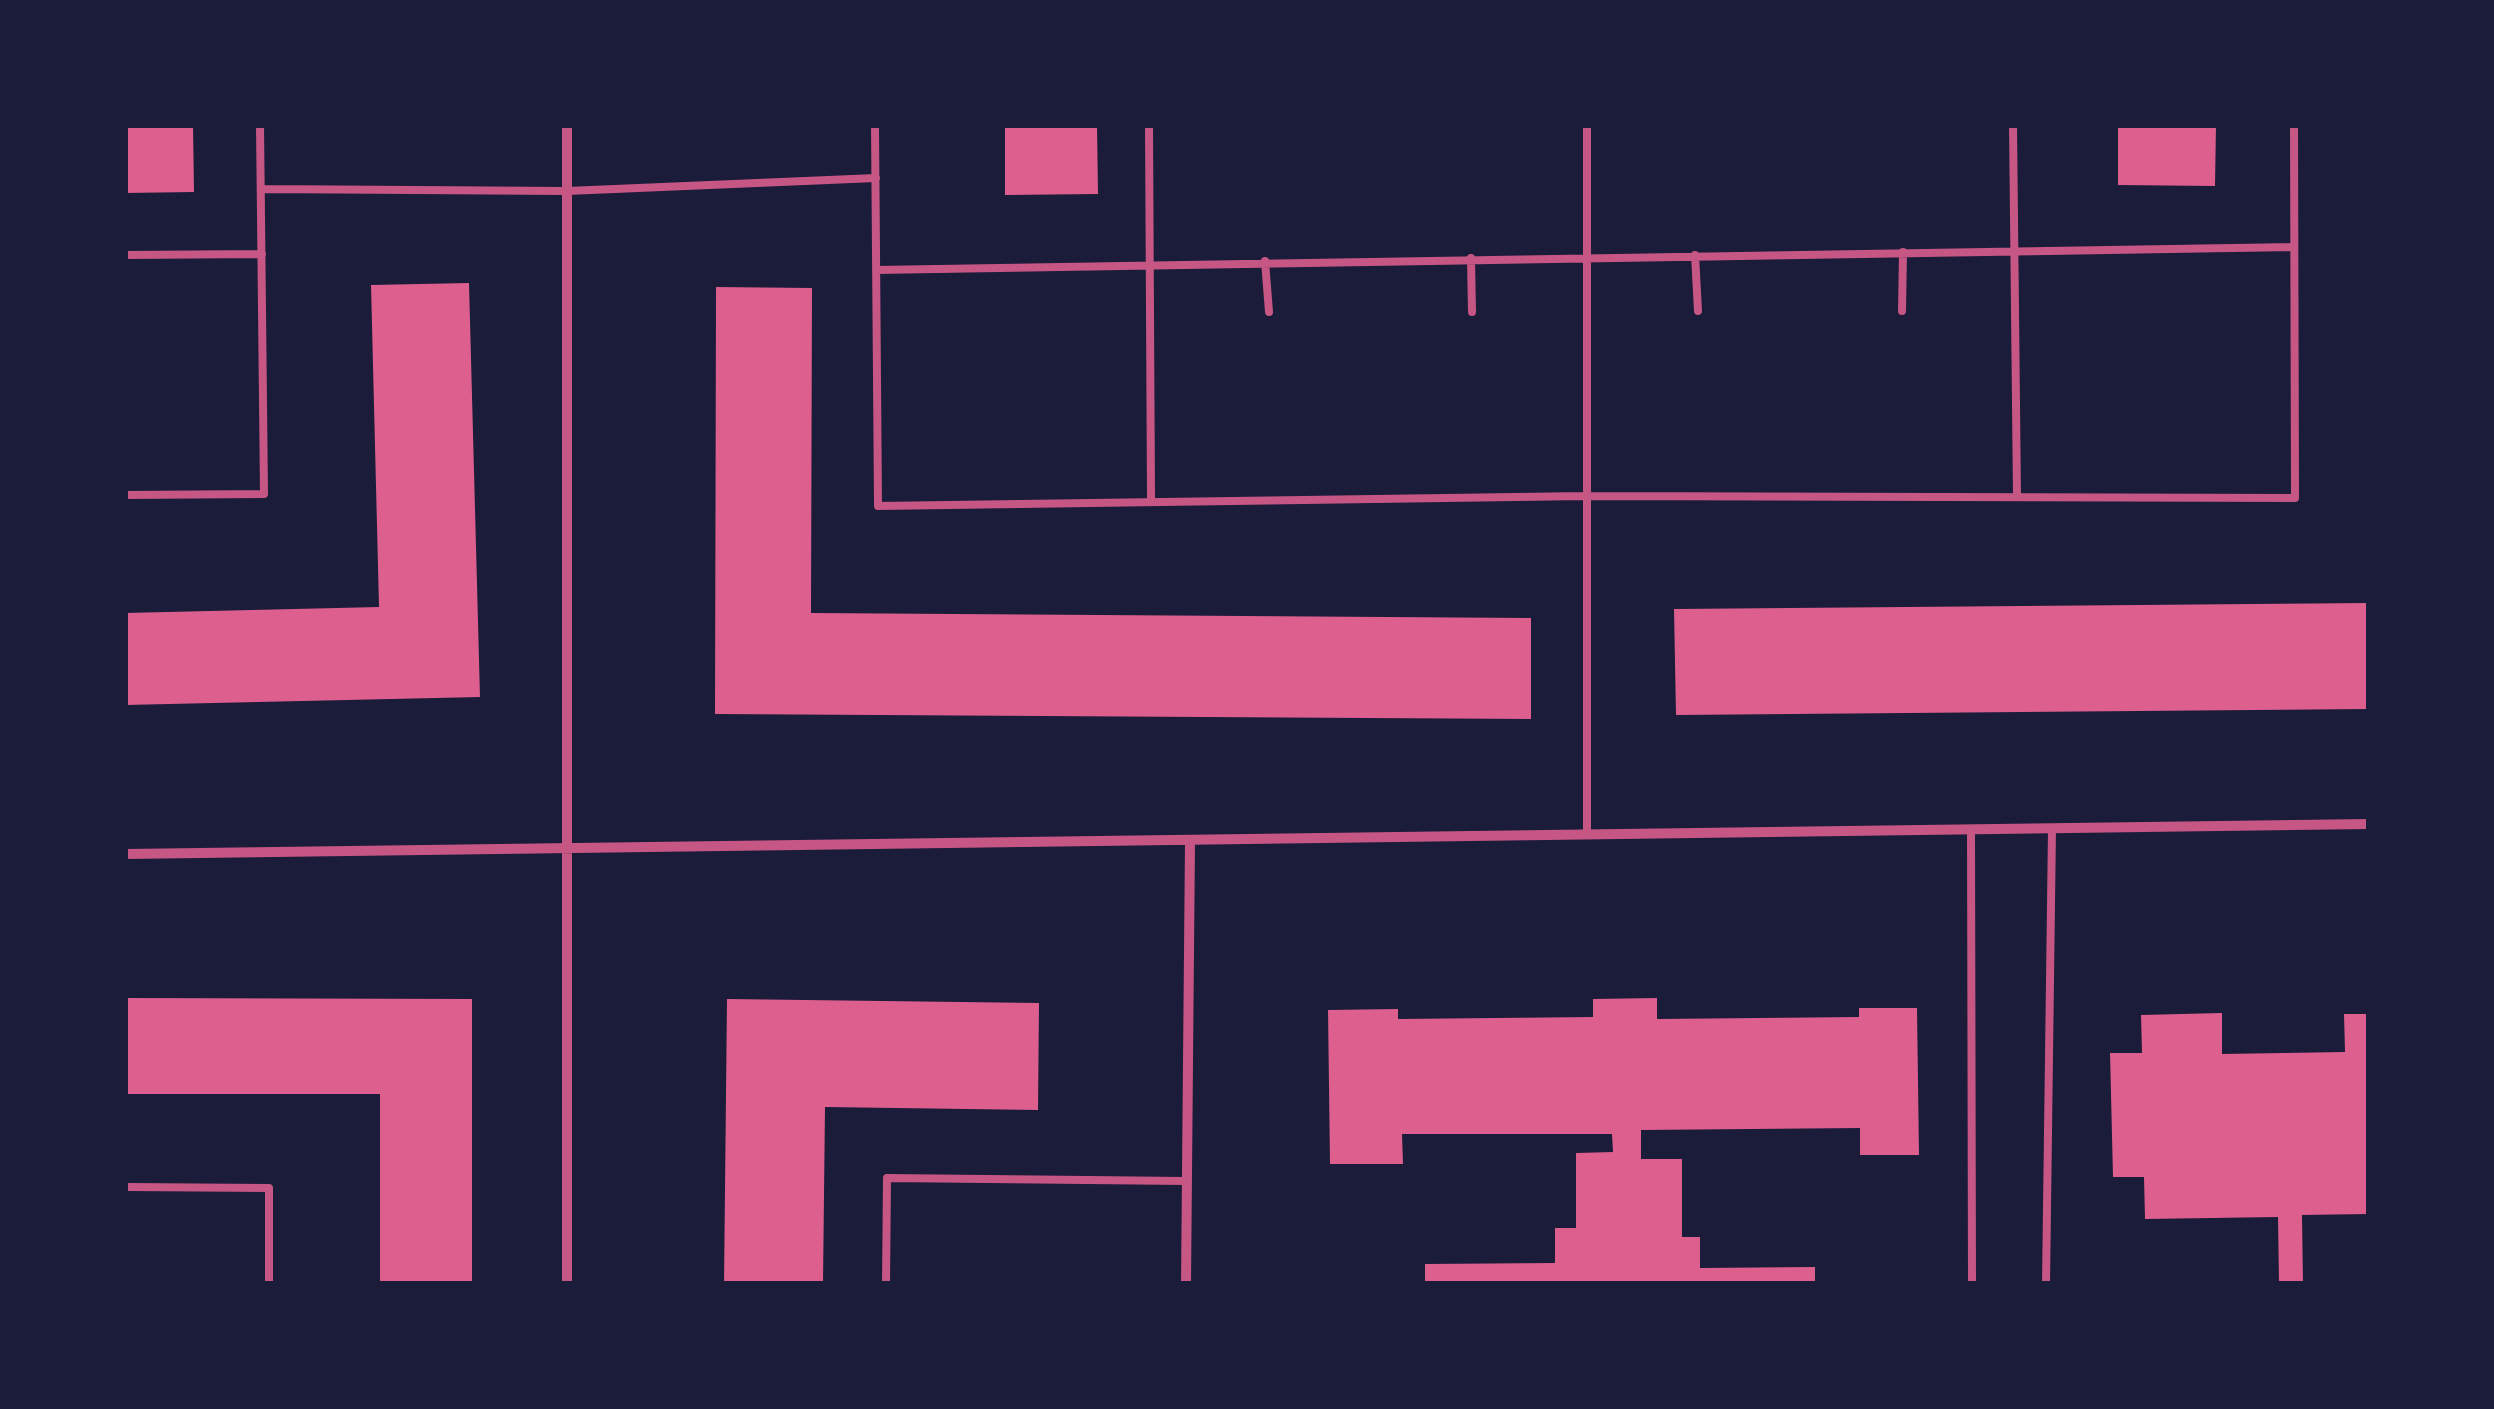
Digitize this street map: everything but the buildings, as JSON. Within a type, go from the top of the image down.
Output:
[{"type":"street","points":[[566,1284],[567,125]]},
{"type":"street","points":[[125,854],[2369,824]]},
{"type":"street","points":[[1186,1284],[1190,840]]},
{"type":"lane","points":[[125,495],[264,494],[260,125]]},
{"type":"lane","points":[[875,125],[878,506],[1586,496],[2295,498],[2294,125]]},
{"type":"lane","points":[[1149,125],[1151,500]]},
{"type":"lane","points":[[1587,125],[1587,835]]},
{"type":"lane","points":[[2013,125],[2018,497]]},
{"type":"lane","points":[[261,190],[567,192],[876,178]]},
{"type":"lane","points":[[876,270],[1150,262],[2294,247]]},
{"type":"lane","points":[[1902,310],[1903,252]]},
{"type":"lane","points":[[125,255],[262,254]]},
{"type":"lane","points":[[1695,254],[1698,310]]},
{"type":"lane","points":[[1472,258],[1472,312]]},
{"type":"lane","points":[[1265,261],[1269,312]]},
{"type":"lane","points":[[2046,1284],[2052,829]]},
{"type":"lane","points":[[1971,830],[1972,1284]]},
{"type":"lane","points":[[886,1284],[887,1178],[1187,1181]]},
{"type":"lane","points":[[125,1188],[270,1188],[269,1284]]}]
